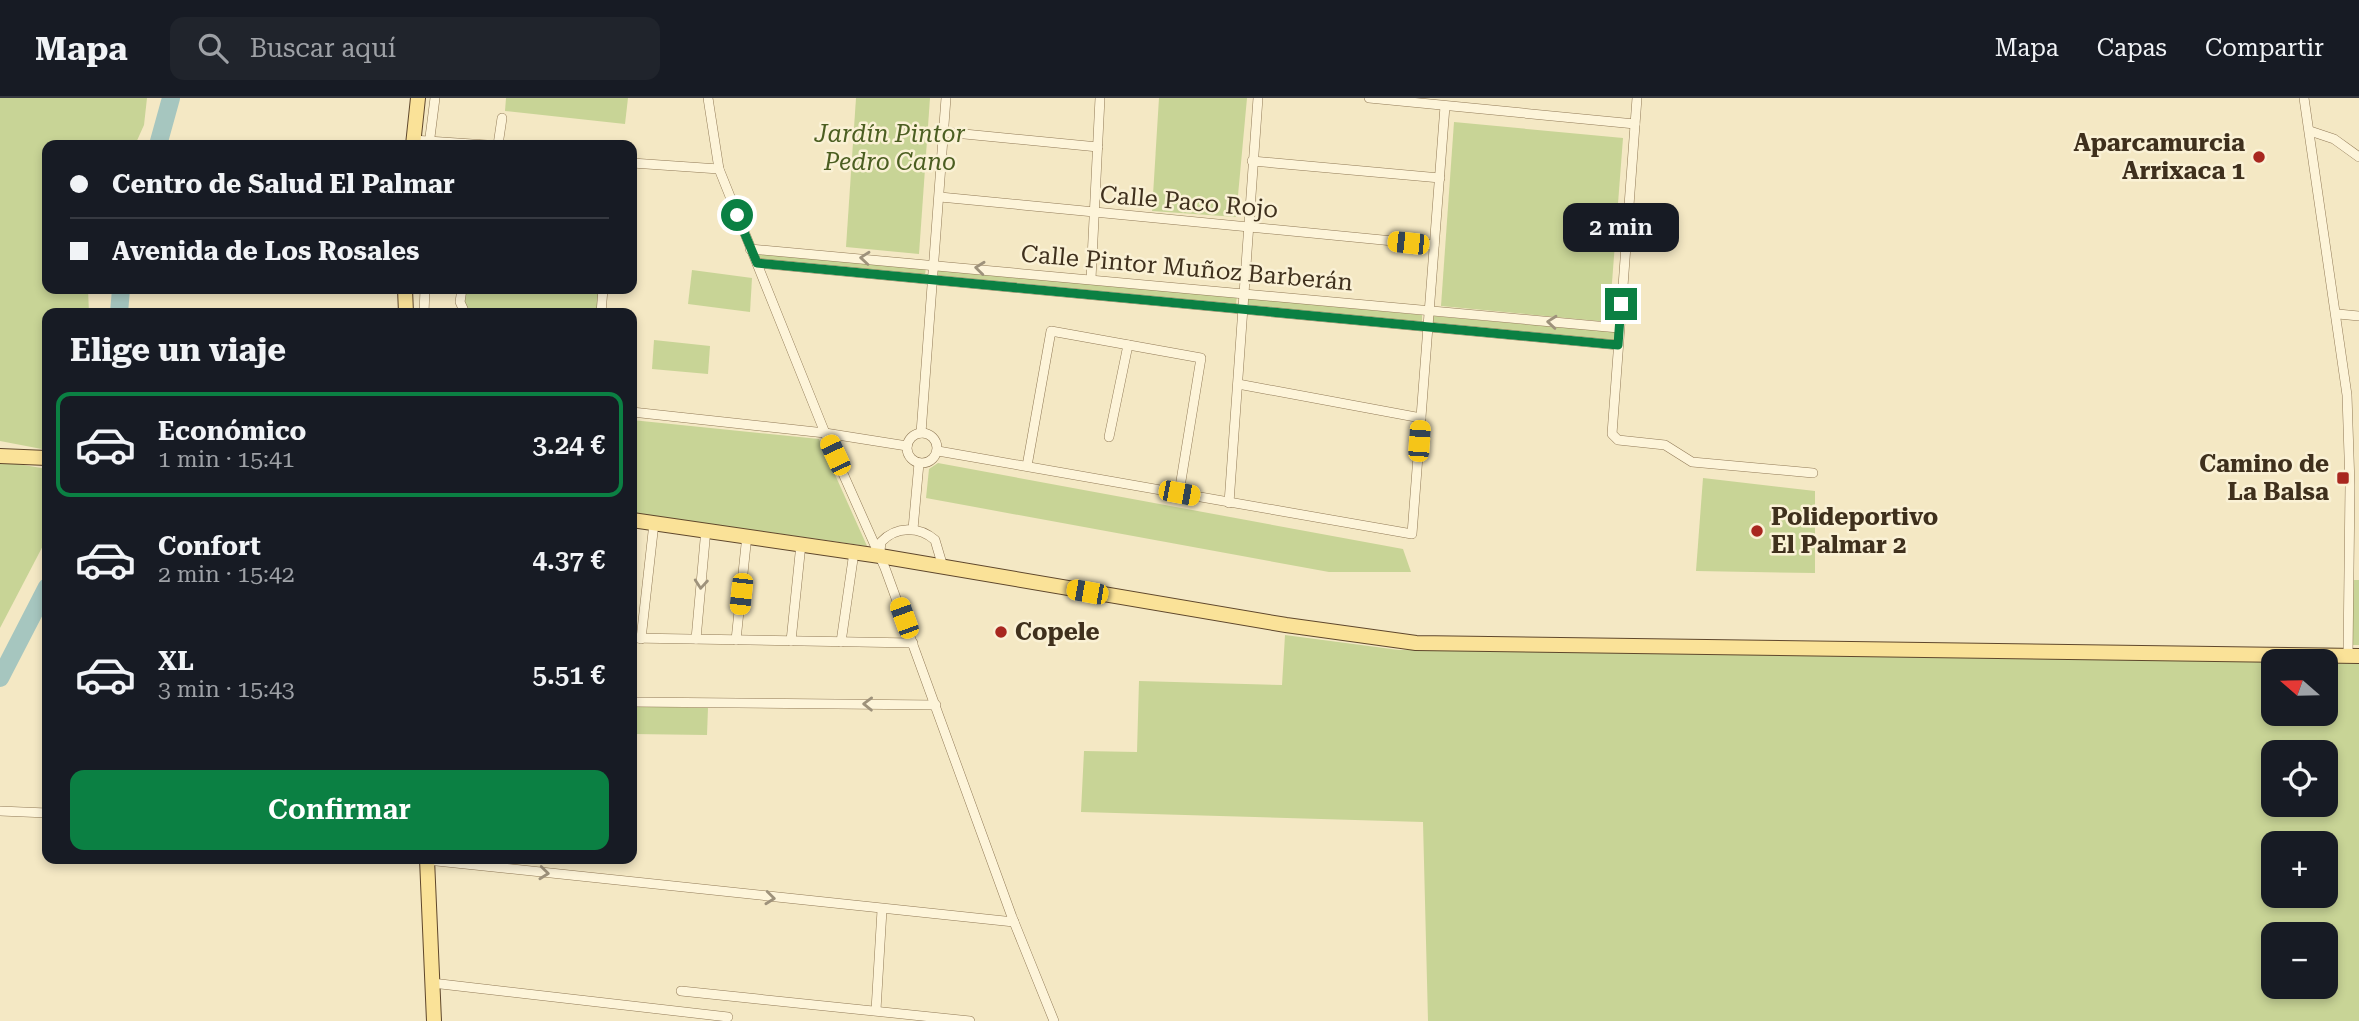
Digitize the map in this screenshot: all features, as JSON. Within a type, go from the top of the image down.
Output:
[{"type":"main road","points":[[413,140],[418,98]]},
{"type":"main road","points":[[0,448],[21,455]]},
{"type":"main road","points":[[0,456],[42,457]]},
{"type":"main road","points":[[637,521],[880,556],[1286,625],[1416,643],[2353,656]]},
{"type":"main road","points":[[427,864],[433,1021]]},
{"type":"street","points":[[430,140],[435,98]]},
{"type":"street","points":[[708,98],[719,169],[825,433],[871,533],[1014,922],[1054,1021]]},
{"type":"street","points":[[921,433],[946,98]]},
{"type":"street","points":[[1091,279],[1100,98]]},
{"type":"street","points":[[1229,503],[1258,98]]},
{"type":"street","points":[[1369,98],[1635,124]]},
{"type":"street","points":[[1637,98],[1612,434],[1618,440],[1665,445],[1692,461],[1813,473]]},
{"type":"street","points":[[2304,98],[2337,314],[2354,468],[2353,656]]},
{"type":"street","points":[[937,451],[1412,534],[1445,106]]},
{"type":"street","points":[[499,140],[502,118]]},
{"type":"street","points":[[2310,131],[2334,139],[2359,157]]},
{"type":"street","points":[[944,132],[1098,147]]},
{"type":"street","points":[[1252,161],[1440,178]]},
{"type":"street","points":[[637,163],[719,169]]},
{"type":"street","name":"Calle Paco Rojo","points":[[940,197],[1434,245]]},
{"type":"street","name":"Calle Pintor Muñoz Barberán","points":[[751,249],[1619,328]]},
{"type":"street","name":"Calle Pintor Muñoz Barberán","points":[[757,263],[1618,345]]},
{"type":"street","points":[[2337,314],[2359,316]]},
{"type":"street","points":[[1027,466],[1051,331],[1201,358],[1179,493]]},
{"type":"street","points":[[1109,437],[1128,345]]},
{"type":"street","points":[[1238,384],[1421,418]]},
{"type":"street","points":[[637,413],[825,433],[907,446]]},
{"type":"street","points":[[921,433],[934,438],[937,451],[931,461],[919,463],[910,457],[907,446],[912,437],[921,433]]},
{"type":"street","points":[[913,529],[919,463]]},
{"type":"street","points":[[637,632],[654,523]]},
{"type":"street","points":[[696,639],[706,529]]},
{"type":"street","points":[[880,556],[881,542],[886,537],[913,529],[928,534],[939,549],[943,566]]},
{"type":"street","points":[[871,533],[886,537]]},
{"type":"street","points":[[736,640],[747,536]]},
{"type":"street","points":[[791,641],[801,544]]},
{"type":"street","points":[[921,563],[939,549]]},
{"type":"street","points":[[841,642],[854,552]]},
{"type":"street","points":[[637,638],[913,643]]},
{"type":"street","points":[[637,702],[936,705]]},
{"type":"street","points":[[0,811],[42,813]]},
{"type":"street","points":[[463,864],[1014,922]]},
{"type":"street","points":[[876,1010],[882,910]]},
{"type":"street","points":[[432,983],[729,1017]]},
{"type":"street","points":[[681,991],[970,1021]]},
{"type":"green space","points":[[0,98],[147,98],[144,125],[137,140],[42,140],[42,294],[88,294],[89,308],[42,308],[42,449],[0,441]]},
{"type":"green space","points":[[506,98],[628,98],[625,124],[505,111]]},
{"type":"green space","name":"Jardín Pintor Pedro Cano","points":[[856,98],[930,98],[919,254],[846,247]]},
{"type":"green space","points":[[1159,98],[1247,98],[1236,217],[1152,211]]},
{"type":"green space","points":[[1454,122],[1623,138],[1609,322],[1441,306]]},
{"type":"green space","points":[[757,252],[926,268],[925,275],[760,259]]},
{"type":"green space","points":[[935,269],[1237,296],[1236,304],[935,275]]},
{"type":"green space","points":[[692,270],[752,278],[750,312],[688,304]]},
{"type":"green space","points":[[465,294],[599,294],[598,308],[468,308]]},
{"type":"green space","points":[[1247,298],[1422,315],[1422,322],[1246,305]]},
{"type":"green space","points":[[1433,316],[1615,332],[1615,341],[1432,323]]},
{"type":"green space","points":[[654,340],[710,346],[708,374],[652,369]]},
{"type":"green space","points":[[637,421],[819,439],[867,546],[637,514]]},
{"type":"green space","points":[[6,462],[42,468],[42,548],[0,628],[0,464]]},
{"type":"green space","points":[[938,463],[1403,549],[1411,572],[1329,572],[926,498],[929,469]]},
{"type":"green space","name":"Polideportivo El Palmar 2","points":[[1703,478],[1815,491],[1815,573],[1696,571]]},
{"type":"green space","points":[[2348,580],[2359,580],[2359,645],[2348,645]]},
{"type":"green space","points":[[1285,635],[1399,650],[2261,655],[2261,726],[2338,726],[2338,656],[2359,656],[2359,1021],[1428,1021],[1423,822],[1081,812],[1084,751],[1137,752],[1139,681],[1282,685]]},
{"type":"green space","points":[[637,706],[708,708],[707,735],[637,734]]},
{"type":"waterway","points":[[159,140],[171,98]]},
{"type":"waterway","points":[[119,308],[121,294]]},
{"type":"waterway","points":[[0,678],[42,597]]},
{"type":"place","name":"Aparcamurcia Arrixaca 1","points":[[2259,157]]},
{"type":"place","name":"Camino de La Balsa","points":[[2343,478]]},
{"type":"place","name":"Polideportivo El Palmar 2","points":[[1757,531]]},
{"type":"place","name":"Copele","points":[[1001,632]]},
{"type":"route","points":[[737,215],[757,263],[922,280],[1618,345],[1621,304]]}]
